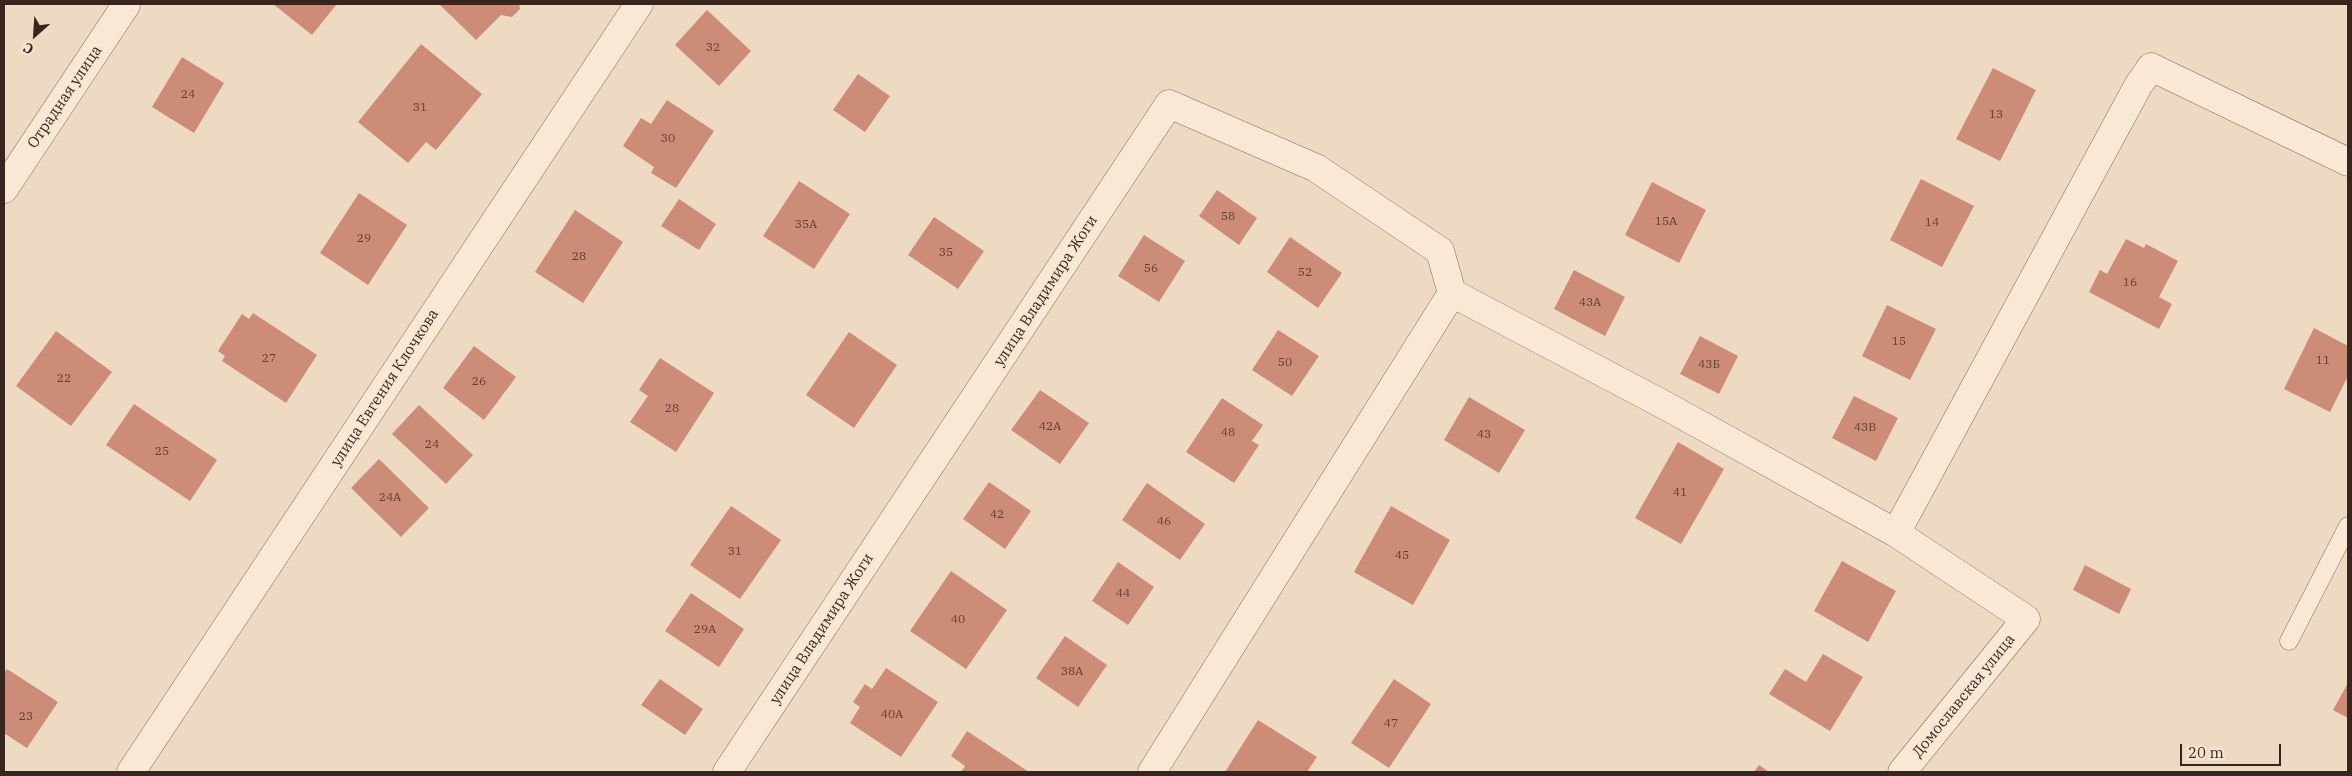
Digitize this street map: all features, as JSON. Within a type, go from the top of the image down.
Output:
[{"type":"street","name":"улица Евгения Клочкова","points":[[131,772],[639,4]]},
{"type":"street","name":"Отрадная улица","points":[[4,189],[126,6]]},
{"type":"street","points":[[1152,772],[1452,293],[1668,407],[1896,532],[2138,86],[2151,67],[2348,162]]},
{"type":"street","name":"улица Владимира Жоги","points":[[727,772],[1169,104],[1324,174],[1440,251],[1452,293]]},
{"type":"street","name":"Домославская улица","points":[[1896,532],[2026,619],[1902,772]]},
{"type":"lane","points":[[2289,641],[2348,526]]},
{"type":"building","points":[[273,4],[337,4],[312,35]]},
{"type":"building","points":[[439,4],[519,4],[520,9],[512,17],[501,15],[476,40]]},
{"type":"building","points":[[707,10],[751,51],[719,86],[675,45]]},
{"type":"building","points":[[421,44],[482,94],[436,150],[426,142],[408,163],[358,122]]},
{"type":"building","points":[[182,57],[224,83],[194,133],[152,107]]},
{"type":"building","points":[[1993,68],[2036,90],[2000,161],[1956,139]]},
{"type":"building","points":[[858,74],[890,96],[865,132],[833,110]]},
{"type":"building","points":[[667,100],[714,131],[676,188],[651,173],[654,167],[623,146],[641,118],[651,124]]},
{"type":"building","points":[[1921,179],[1974,206],[1942,267],[1890,240]]},
{"type":"building","points":[[799,181],[850,214],[814,269],[763,236]]},
{"type":"building","points":[[1652,182],[1706,210],[1679,263],[1625,235]]},
{"type":"building","points":[[1217,190],[1257,218],[1239,245],[1199,216]]},
{"type":"building","points":[[359,193],[407,225],[368,285],[320,253]]},
{"type":"building","points":[[679,199],[716,224],[699,250],[661,226]]},
{"type":"building","points":[[575,210],[623,242],[583,303],[535,272]]},
{"type":"building","points":[[934,217],[984,251],[958,289],[908,255]]},
{"type":"building","points":[[1144,235],[1185,261],[1159,302],[1118,276]]},
{"type":"building","points":[[1290,237],[1342,273],[1318,308],[1267,272]]},
{"type":"building","points":[[2126,239],[2144,248],[2146,244],[2178,261],[2159,297],[2172,304],[2159,329],[2089,292],[2100,270],[2107,274]]},
{"type":"building","points":[[1574,270],[1625,297],[1605,336],[1554,309]]},
{"type":"building","points":[[1887,305],[1936,329],[1910,380],[1862,356]]},
{"type":"building","points":[[253,313],[317,355],[286,403],[222,361],[225,356],[218,351],[242,314],[249,319]]},
{"type":"building","points":[[2314,328],[2348,346],[2348,376],[2330,412],[2284,389]]},
{"type":"building","points":[[1278,330],[1319,356],[1292,396],[1252,370]]},
{"type":"building","points":[[56,331],[112,372],[71,426],[16,386]]},
{"type":"building","points":[[849,332],[897,365],[854,428],[806,395]]},
{"type":"building","points":[[1700,336],[1738,356],[1719,394],[1680,374]]},
{"type":"building","points":[[474,346],[516,377],[484,420],[443,388]]},
{"type":"building","points":[[660,358],[714,393],[676,452],[630,422],[648,396],[639,390]]},
{"type":"building","points":[[1040,390],[1089,423],[1060,464],[1011,430]]},
{"type":"building","points":[[1854,396],[1898,418],[1876,461],[1832,438]]},
{"type":"building","points":[[1469,397],[1525,430],[1499,473],[1444,440]]},
{"type":"building","points":[[1222,398],[1263,425],[1252,441],[1259,445],[1234,483],[1186,452]]},
{"type":"building","points":[[134,404],[217,460],[190,501],[106,445]]},
{"type":"building","points":[[419,405],[473,455],[446,484],[392,434]]},
{"type":"building","points":[[1678,442],[1724,469],[1681,544],[1635,518]]},
{"type":"building","points":[[379,459],[429,508],[401,537],[351,488]]},
{"type":"building","points":[[989,482],[1031,511],[1005,549],[963,519]]},
{"type":"building","points":[[1147,483],[1205,524],[1180,560],[1122,520]]},
{"type":"building","points":[[731,506],[781,540],[740,599],[690,565]]},
{"type":"building","points":[[1391,506],[1450,540],[1413,605],[1354,572]]},
{"type":"building","points":[[1842,561],[1896,591],[1868,642],[1814,611]]},
{"type":"building","points":[[1118,562],[1154,587],[1128,625],[1092,601]]},
{"type":"building","points":[[2085,565],[2131,589],[2119,614],[2073,590]]},
{"type":"building","points":[[951,571],[1007,610],[966,669],[910,631]]},
{"type":"building","points":[[691,593],[744,629],[719,667],[665,631]]},
{"type":"building","points":[[1065,636],[1107,665],[1078,707],[1036,678]]},
{"type":"building","points":[[1823,654],[1863,677],[1830,731],[1769,694],[1785,669],[1806,682]]},
{"type":"building","points":[[886,668],[938,702],[901,757],[850,723],[860,707],[853,702],[865,684],[872,689]]},
{"type":"building","points":[[7,669],[58,702],[27,748],[4,733],[4,673]]},
{"type":"building","points":[[660,679],[703,709],[685,735],[641,705]]},
{"type":"building","points":[[1394,679],[1431,704],[1389,768],[1351,743]]},
{"type":"building","points":[[2348,683],[2348,718],[2333,710]]},
{"type":"building","points":[[1258,720],[1317,757],[1307,772],[1225,772]]},
{"type":"building","points":[[967,731],[1029,772],[961,772],[965,766],[951,756]]},
{"type":"building","points":[[1759,765],[1769,772],[1754,772]]}]
